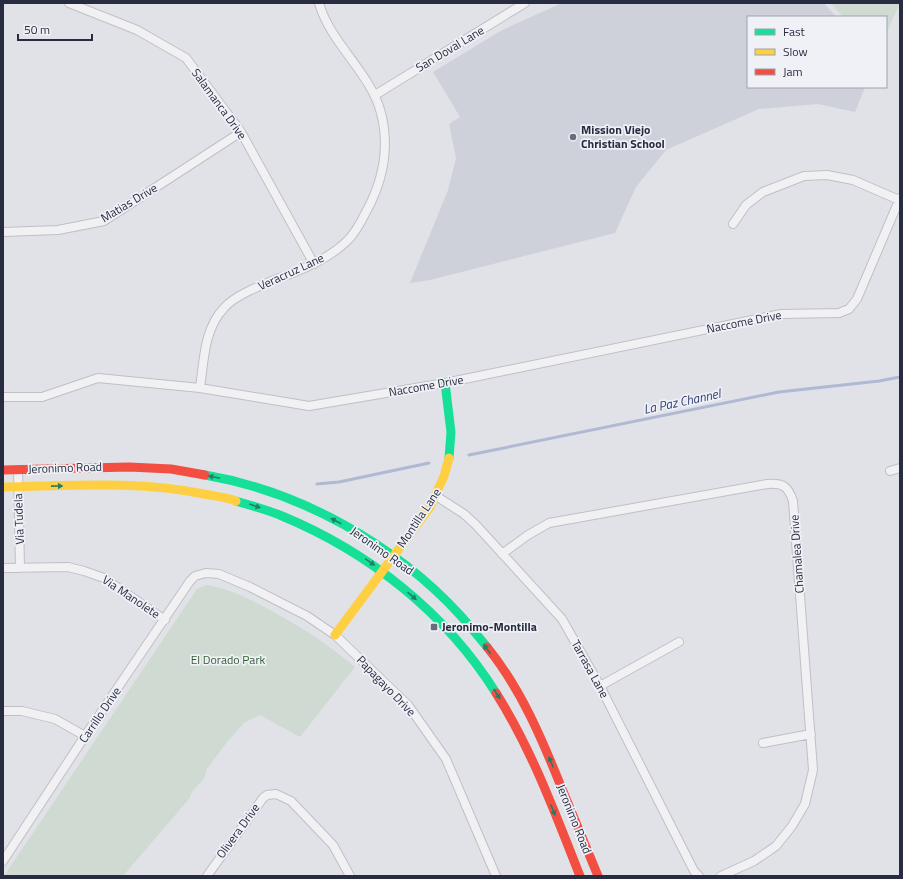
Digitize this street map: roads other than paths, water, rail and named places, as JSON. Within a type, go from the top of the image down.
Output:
[{"type":"main road","name":"Montilla Lane","points":[[335,635],[430,507],[436,496],[446,472],[452,440],[445,383]]},
{"type":"main road","name":"Jeronimo Road","points":[[3,470],[93,467],[148,468],[197,473],[230,480],[271,492],[318,511],[356,531],[393,556],[409,568],[458,614],[474,632],[506,676],[523,703],[542,740],[598,876]]},
{"type":"main road","name":"Jeronimo Road","points":[[3,487],[122,485],[180,489],[213,495],[247,503],[299,522],[340,543],[382,571],[418,600],[454,636],[468,652],[498,694],[514,720],[534,762],[580,876]]},
{"type":"street","name":"Salamanca Drive","points":[[69,3],[137,30],[186,58],[241,132],[314,264]]},
{"type":"street","name":"Veracruz Lane","points":[[200,388],[208,338],[214,321],[224,308],[233,300],[314,264],[338,249],[360,223],[376,191],[382,175],[385,160],[385,146],[381,113],[375,95],[328,24],[318,3]]},
{"type":"street","name":"San Doval Lane","points":[[375,95],[525,3]]},
{"type":"street","name":"Matias Drive","points":[[3,232],[58,230],[104,221],[241,132]]},
{"type":"street","points":[[733,224],[746,205],[762,192],[804,176],[827,175],[853,180],[900,199]]},
{"type":"street","name":"Naccome Drive","points":[[3,397],[42,397],[98,378],[200,388],[309,406],[445,383],[781,314],[839,312],[849,309],[857,299],[900,199]]},
{"type":"street","points":[[890,471],[900,468]]},
{"type":"street","name":"Via Tudela","points":[[18,470],[20,568]]},
{"type":"street","name":"Chamalea Drive","points":[[502,554],[528,535],[549,524],[767,484],[775,483],[783,485],[790,492],[793,501],[813,770],[806,804],[792,826],[776,846],[754,861],[721,876]]},
{"type":"street","name":"Tarrasa Lane","points":[[436,496],[464,514],[562,619],[600,686],[694,871],[699,876]]},
{"type":"street","name":"Via Manolete","points":[[3,568],[68,567],[99,576],[165,620]]},
{"type":"street","name":"Carrillo Drive","points":[[3,861],[85,736],[190,581],[195,576],[201,574]]},
{"type":"street","name":"Papagayo Drive","points":[[201,574],[219,574],[250,587],[307,616],[335,635],[408,705],[446,759],[496,876]]},
{"type":"street","points":[[600,686],[679,642]]},
{"type":"street","points":[[3,711],[22,711],[55,719],[85,736]]},
{"type":"street","points":[[763,743],[811,734]]},
{"type":"street","name":"Olivera Drive","points":[[206,876],[262,798],[267,795],[276,794],[291,801],[333,845],[350,876]]},
{"type":"waterway","name":"La Paz Channel","points":[[469,455],[779,392],[879,381],[900,377]]},
{"type":"waterway","name":"La Paz Channel","points":[[317,484],[339,482],[429,463]]},
{"type":"place","name":"Mission Viejo Christian School","points":[[573,137]]},
{"type":"place","name":"Jeronimo-Montilla","points":[[434,627]]},
{"type":"park label","name":"El Dorado Park","points":[[228,660]]}]
